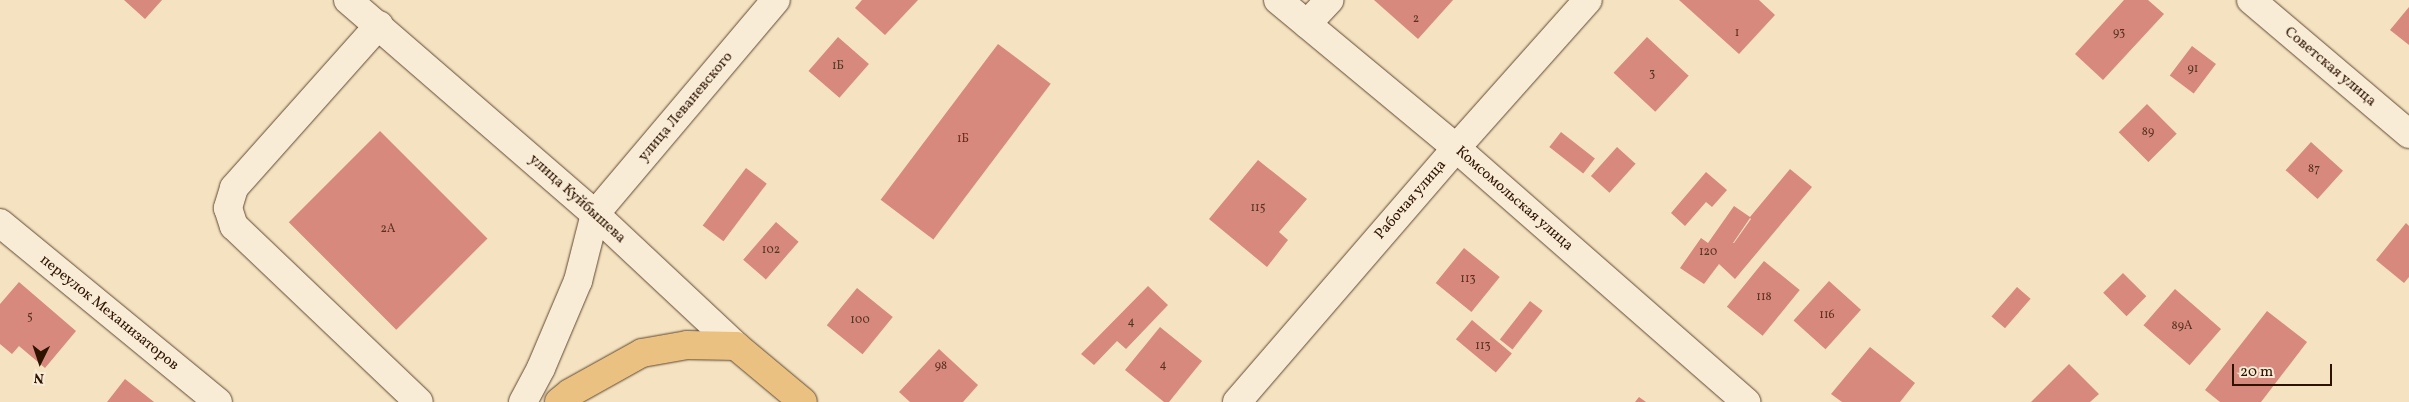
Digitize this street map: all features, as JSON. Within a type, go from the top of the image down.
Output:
[{"type":"main road","points":[[559,402],[570,393],[642,353],[687,345],[736,346]]},
{"type":"main road","name":"улица Куйбышева","points":[[736,346],[803,402]]},
{"type":"street","name":"улица Куйбышева","points":[[348,0],[595,214],[736,346]]},
{"type":"street","name":"улица Леваневского","points":[[595,214],[776,0]]},
{"type":"street","name":"Комсомольская улица","points":[[1278,0],[1456,148],[1746,402]]},
{"type":"street","points":[[1307,24],[1328,0]]},
{"type":"street","name":"Рабочая улица","points":[[1237,402],[1456,148],[1588,0]]},
{"type":"street","name":"Советская улица","points":[[2251,0],[2409,134]]},
{"type":"street","points":[[379,25],[234,188],[228,208],[234,226],[420,402]]},
{"type":"street","points":[[522,402],[541,368],[578,281],[595,214]]},
{"type":"street","name":"переулок Механизаторов","points":[[0,223],[218,402]]},
{"type":"building","points":[[124,0],[162,0],[145,19]]},
{"type":"building","points":[[862,0],[918,0],[885,35],[855,8]]},
{"type":"building","points":[[1374,0],[1453,0],[1418,39]]},
{"type":"building","points":[[1679,0],[1759,0],[1775,15],[1739,54]]},
{"type":"building","points":[[2124,0],[2148,0],[2164,14],[2103,80],[2075,54]]},
{"type":"building","points":[[2409,7],[2409,45],[2390,30]]},
{"type":"building","points":[[838,37],[869,64],[839,98],[808,71]]},
{"type":"building","points":[[1647,37],[1689,76],[1655,112],[1614,73]]},
{"type":"building","points":[[998,44],[1051,84],[933,239],[881,200]]},
{"type":"building","points":[[2192,46],[2216,64],[2194,94],[2170,76]]},
{"type":"building","points":[[2147,104],[2177,134],[2148,162],[2119,132]]},
{"type":"building","points":[[380,131],[487,238],[396,330],[289,222]]},
{"type":"building","points":[[1561,132],[1595,158],[1583,173],[1549,147]]},
{"type":"building","points":[[2311,142],[2343,171],[2318,199],[2286,170]]},
{"type":"building","points":[[1617,147],[1636,164],[1609,193],[1591,176]]},
{"type":"building","points":[[1258,160],[1307,199],[1279,232],[1288,240],[1267,267],[1209,219]]},
{"type":"building","points":[[746,168],[767,184],[723,241],[703,226]]},
{"type":"building","points":[[1790,169],[1812,187],[1735,279],[1719,264],[1704,284],[1680,268],[1701,238],[1708,243],[1734,206],[1750,217]],"holes":[[[1750,218],[1734,243],[1733,243]]]},
{"type":"building","points":[[1706,172],[1727,190],[1712,207],[1706,202],[1685,226],[1671,213]]},
{"type":"building","points":[[776,222],[799,242],[766,279],[743,260]]},
{"type":"building","points":[[2406,223],[2409,226],[2409,277],[2404,283],[2376,260]]},
{"type":"building","points":[[1464,248],[1500,277],[1471,312],[1436,283]]},
{"type":"building","points":[[1764,261],[1800,290],[1763,336],[1727,307]]},
{"type":"building","points":[[2123,273],[2146,296],[2127,316],[2103,293]]},
{"type":"building","points":[[1829,281],[1861,310],[1825,349],[1794,320]]},
{"type":"building","points":[[19,282],[76,331],[45,368],[19,346],[12,354],[0,344],[0,304]]},
{"type":"building","points":[[1148,286],[1168,305],[1126,349],[1117,341],[1094,365],[1081,354]]},
{"type":"building","points":[[2017,287],[2031,299],[2005,328],[1991,316]]},
{"type":"building","points":[[857,288],[893,317],[863,354],[827,325]]},
{"type":"building","points":[[2175,289],[2221,329],[2190,365],[2144,325]]},
{"type":"building","points":[[1530,301],[1543,311],[1512,349],[1500,340]]},
{"type":"building","points":[[2267,311],[2307,342],[2261,402],[2220,402],[2205,390]]},
{"type":"building","points":[[1472,320],[1512,353],[1496,373],[1456,339]]},
{"type":"building","points":[[1160,327],[1202,361],[1169,402],[1164,402],[1125,370]]},
{"type":"building","points":[[1870,347],[1915,383],[1900,402],[1842,402],[1831,394]]},
{"type":"building","points":[[939,349],[978,385],[963,402],[910,402],[899,392]]},
{"type":"building","points":[[2069,364],[2099,394],[2090,402],[2031,402]]},
{"type":"building","points":[[125,379],[154,402],[107,402]]},
{"type":"building","points":[[1639,397],[1646,402],[1635,402]]}]
